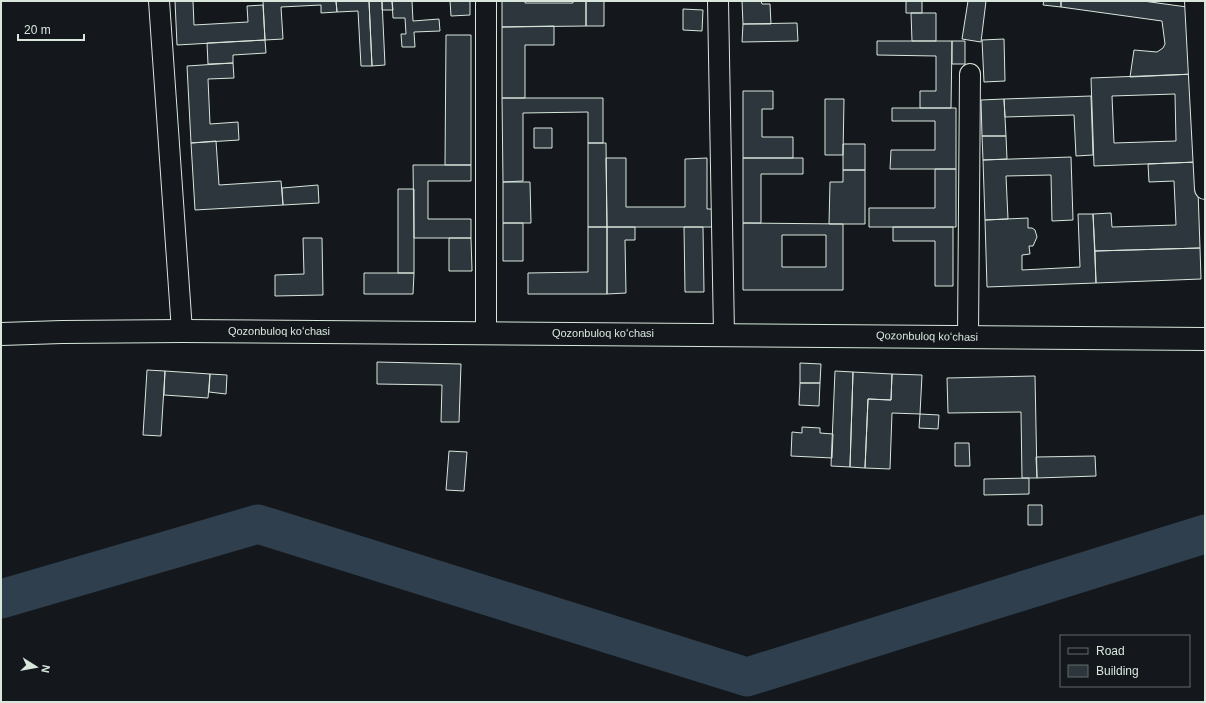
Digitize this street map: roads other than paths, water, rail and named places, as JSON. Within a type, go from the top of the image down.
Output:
[{"type":"main road","name":"Qozonbuloq koʻchasi","points":[[1,334],[182,331],[486,332],[1205,339]]},
{"type":"street","points":[[159,1],[182,331]]},
{"type":"street","points":[[486,1],[486,332]]},
{"type":"street","points":[[718,1],[724,334]]},
{"type":"street","points":[[1195,1],[1205,189]]},
{"type":"street","points":[[968,337],[970,74]]},
{"type":"waterway","points":[[1,599],[258,524],[747,677],[1205,534]]}]
